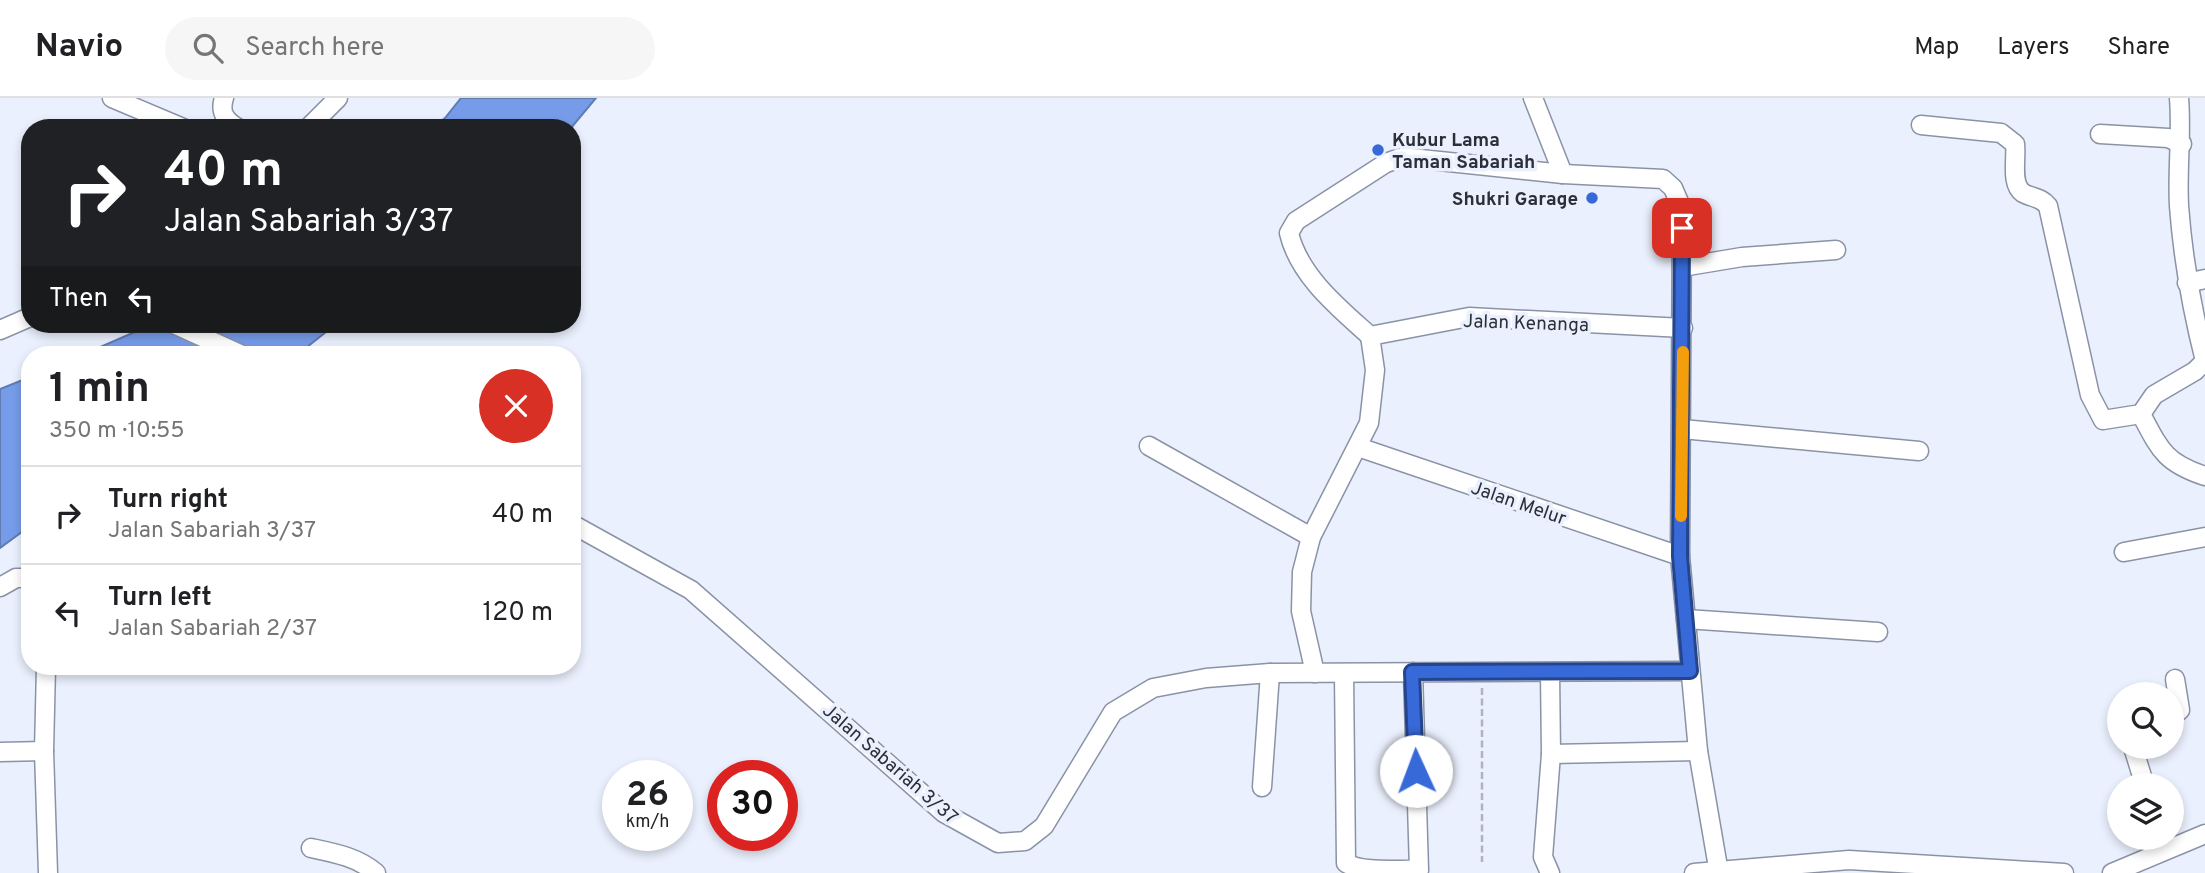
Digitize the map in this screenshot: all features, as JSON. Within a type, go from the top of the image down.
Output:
[{"type":"street","points":[[112,98],[162,119]]},
{"type":"street","points":[[224,98],[222,113],[226,119]]},
{"type":"street","points":[[316,119],[338,98]]},
{"type":"street","points":[[1533,98],[1563,173]]},
{"type":"street","points":[[1921,125],[2001,134],[2012,139],[2015,144],[2016,179],[2019,189],[2041,199],[2049,210],[2077,340],[2096,411],[2103,420],[2110,421],[2141,414],[2154,394],[2196,371],[2205,361],[2196,281],[2179,204],[2182,144],[2179,98]]},
{"type":"street","points":[[2101,134],[2168,138],[2182,144]]},
{"type":"street","points":[[1315,673],[1301,611],[1302,572],[1311,537],[1368,423],[1374,390],[1370,336],[1326,296],[1298,258],[1289,233],[1296,221],[1386,163],[1401,158],[1663,179],[1673,188],[1682,209],[1680,556],[1698,751],[1718,872]]},
{"type":"street","points":[[1682,267],[1742,257],[1836,250]]},
{"type":"street","name":"Jalan Kenanga","points":[[1370,336],[1469,317],[1683,328]]},
{"type":"street","points":[[0,330],[21,321]]},
{"type":"street","points":[[194,333],[222,346]]},
{"type":"street","points":[[2141,414],[2164,456],[2179,468],[2205,476]]},
{"type":"street","points":[[1682,429],[1919,451]]},
{"type":"street","points":[[1149,446],[1311,537]]},
{"type":"street","name":"Jalan Melur","points":[[1358,447],[1680,556]]},
{"type":"street","name":"Jalan Sabariah 3/37","points":[[581,529],[691,590],[944,813],[998,843],[1025,841],[1044,827],[1113,712],[1153,688],[1206,678],[1270,673],[1690,671]]},
{"type":"street","points":[[2124,552],[2205,537]]},
{"type":"street","points":[[0,586],[21,578]]},
{"type":"street","points":[[1686,619],[1878,632]]},
{"type":"street","points":[[1344,673],[1346,863],[1351,867],[1419,871],[1412,672]]},
{"type":"street","points":[[1262,787],[1270,673]]},
{"type":"street","points":[[1550,673],[1551,754],[1543,857],[1550,873]]},
{"type":"street","points":[[46,675],[44,751],[48,873]]},
{"type":"street","points":[[0,752],[44,751]]},
{"type":"street","points":[[1551,754],[1698,751]]},
{"type":"street","points":[[2184,840],[2205,834]]},
{"type":"street","points":[[311,848],[345,855],[365,864],[376,873]]},
{"type":"street","points":[[2112,873],[2154,850]]},
{"type":"street","points":[[1694,873],[1849,860],[2064,873]]},
{"type":"path","points":[[1482,674],[1482,862]]},
{"type":"water","points":[[461,98],[596,98],[578,119],[445,118]]},
{"type":"water","points":[[132,333],[325,333],[308,346],[103,346]]},
{"type":"water","points":[[21,381],[21,533],[0,548],[0,389]]},
{"type":"slow traffic","points":[[1681,516],[1683,352]]},
{"type":"place","name":"Kubur Lama Taman Sabariah","points":[[1378,150]]},
{"type":"place","name":"Shukri Garage","points":[[1592,198]]},
{"type":"route","points":[[1416,771],[1412,672],[1482,674],[1690,671],[1680,556],[1682,228]]}]
